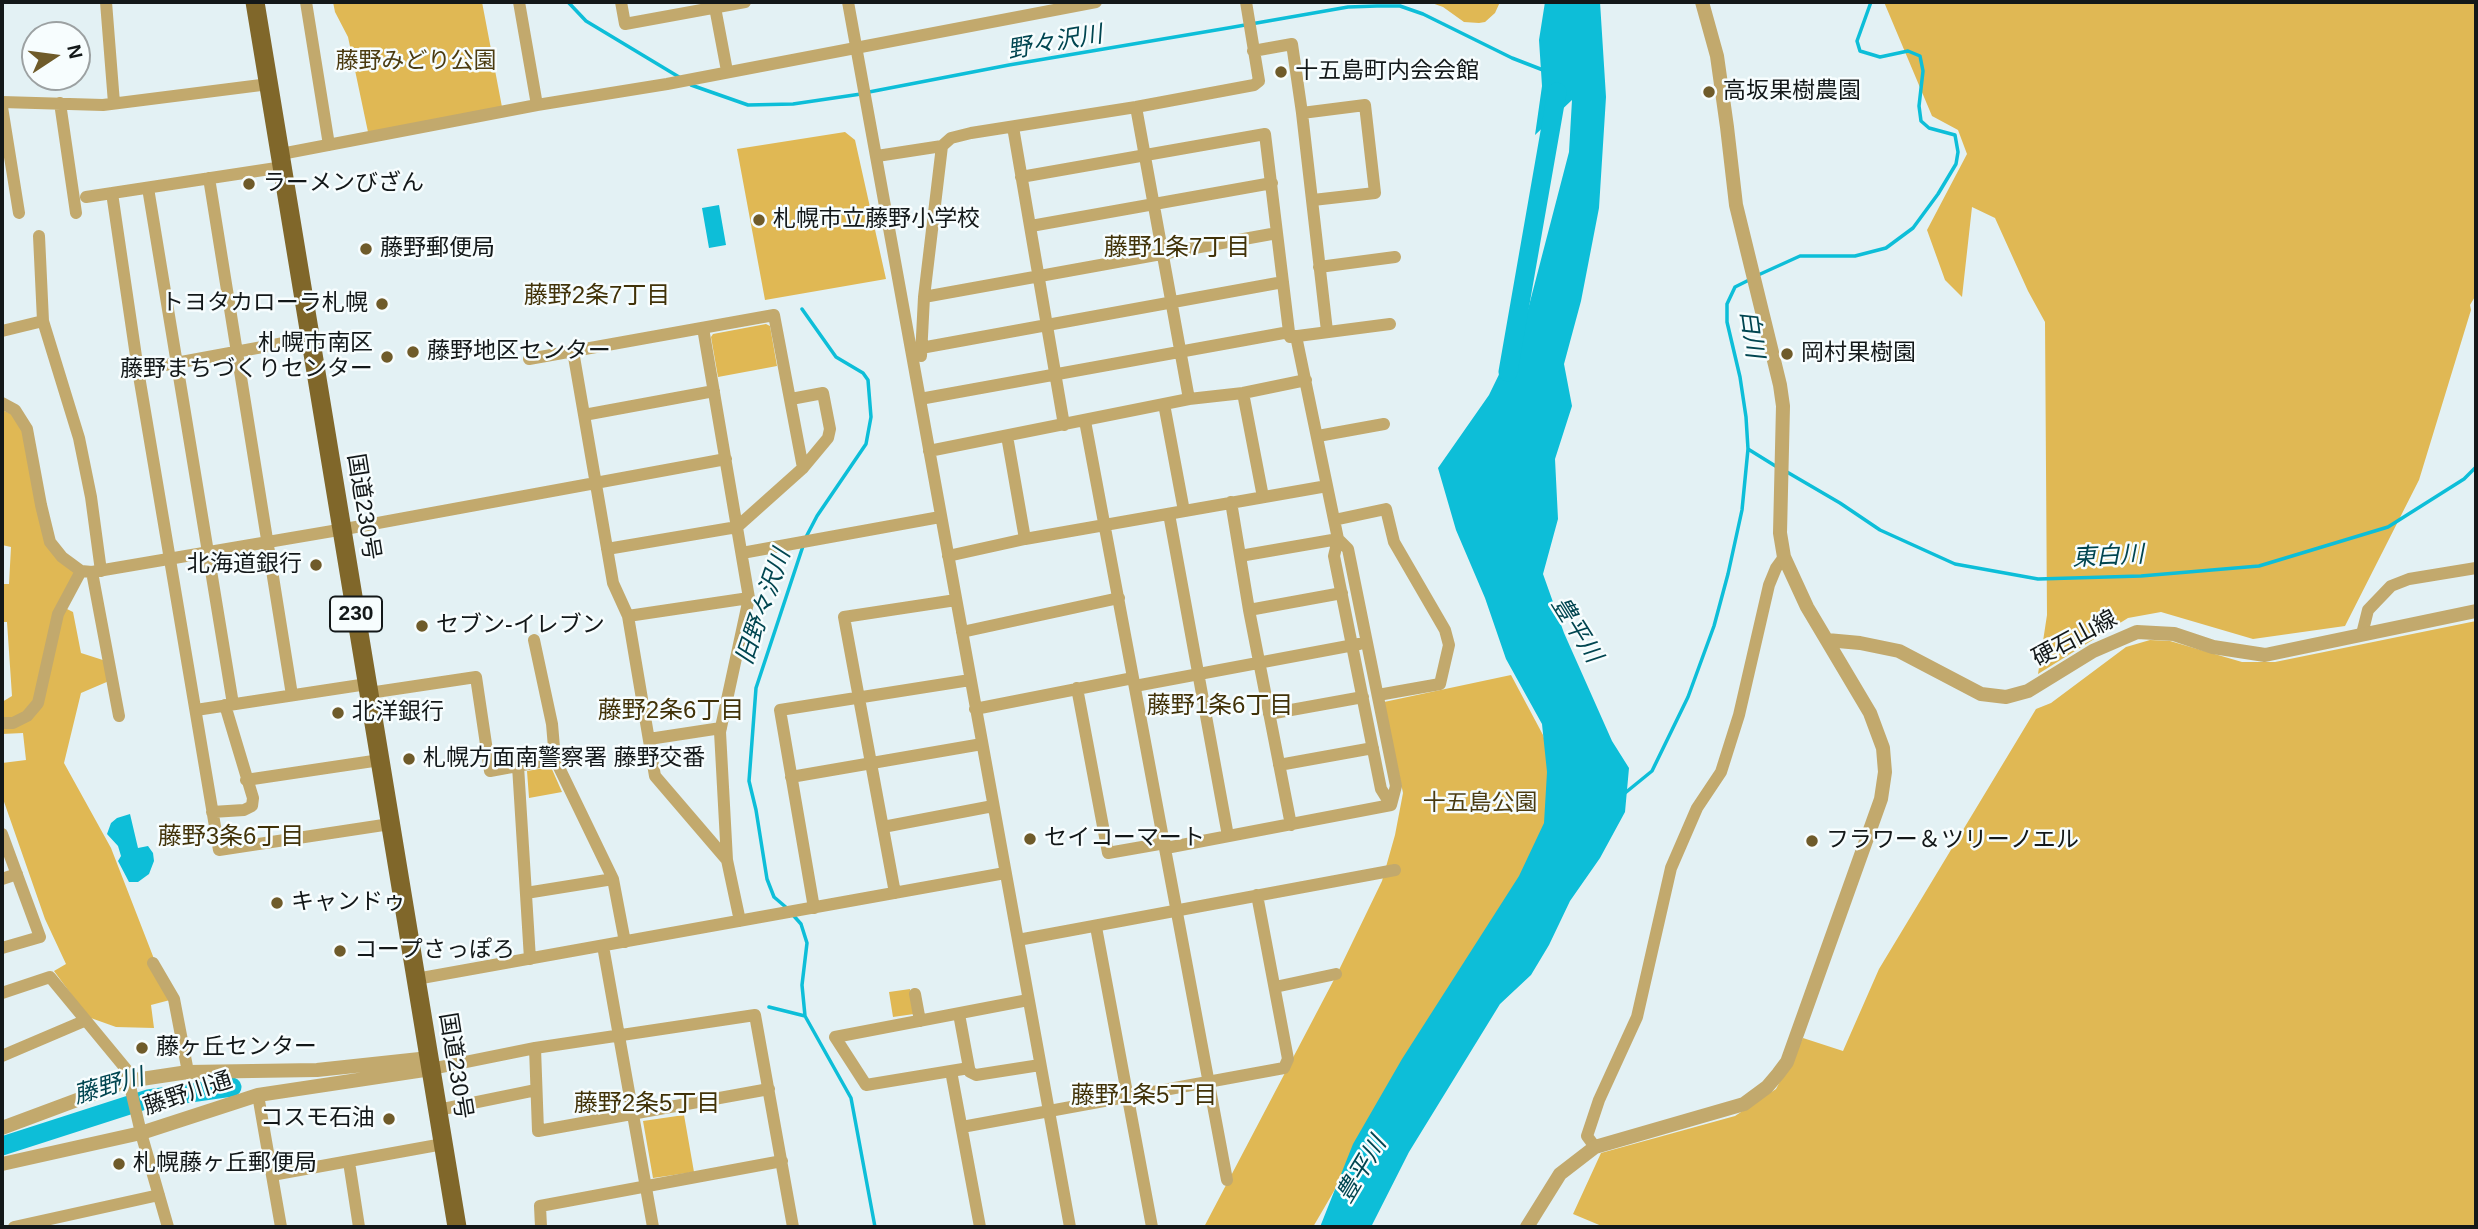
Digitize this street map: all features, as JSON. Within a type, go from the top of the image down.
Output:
[{"type":"highway","name":"国道230号","points":[[255,2],[457,1227]]},
{"type":"street","points":[[106,2],[114,103]]},
{"type":"street","points":[[306,2],[330,145]]},
{"type":"street","points":[[519,2],[537,105]]},
{"type":"street","points":[[621,2],[625,24],[714,5],[745,2]]},
{"type":"street","points":[[848,2],[1070,1227]]},
{"type":"street","points":[[86,197],[209,178],[282,161],[330,145],[537,105],[667,84],[1039,7],[1096,2]]},
{"type":"street","points":[[877,156],[942,146],[951,138],[961,135],[1254,85],[1259,81],[1246,2]]},
{"type":"street","points":[[1527,1227],[1560,1174],[1595,1147],[1744,1104],[1767,1087],[1787,1062],[1881,799],[1885,772],[1883,748],[1870,713],[1807,607],[1784,557],[1780,533],[1783,406],[1780,385],[1740,226],[1717,56],[1702,2]]},
{"type":"street","points":[[714,5],[727,71]]},
{"type":"street","points":[[1253,47],[1292,44],[1327,331]]},
{"type":"street","points":[[2,102],[114,103],[269,84]]},
{"type":"street","points":[[60,103],[76,213]]},
{"type":"street","points":[[1302,113],[1365,105],[1375,193],[1313,200]]},
{"type":"street","points":[[2,107],[19,214]]},
{"type":"street","points":[[1136,107],[1189,399]]},
{"type":"street","points":[[1013,127],[1064,425]]},
{"type":"street","points":[[1021,177],[1265,134],[1292,334],[1306,380],[1318,436],[1338,539],[1334,556],[1381,789],[1391,805]]},
{"type":"street","points":[[919,399],[925,297],[942,146]]},
{"type":"street","points":[[209,178],[292,695]]},
{"type":"street","points":[[1031,226],[1272,183]]},
{"type":"street","points":[[148,188],[229,705],[246,780],[253,798],[252,806],[244,810],[212,812]]},
{"type":"street","points":[[112,193],[138,370],[219,850],[390,824]]},
{"type":"street","points":[[925,297],[1277,233]]},
{"type":"street","points":[[39,236],[43,321],[79,438],[91,497],[91,571],[119,716]]},
{"type":"street","points":[[1320,267],[1395,257]]},
{"type":"street","points":[[921,348],[1283,282]]},
{"type":"street","points":[[529,359],[774,314],[803,468]]},
{"type":"street","points":[[2,331],[43,321]]},
{"type":"street","points":[[919,399],[1180,351],[1292,334],[1390,324]]},
{"type":"street","points":[[703,328],[749,597],[721,727],[727,860],[740,921]]},
{"type":"street","points":[[138,370],[311,338]]},
{"type":"street","points":[[573,351],[613,583],[628,616],[655,776],[727,860]]},
{"type":"street","points":[[929,451],[1189,399],[1243,393],[1306,380]]},
{"type":"street","points":[[584,415],[714,391]]},
{"type":"street","points":[[607,549],[737,527],[803,468],[828,438],[830,429],[823,393],[790,399]]},
{"type":"street","points":[[1243,393],[1263,497]]},
{"type":"street","points":[[2,403],[15,410],[27,429],[50,542],[62,557],[91,571],[207,554],[726,459]]},
{"type":"street","points":[[1164,404],[1184,511]]},
{"type":"street","points":[[1085,421],[1227,1180]]},
{"type":"street","points":[[1318,436],[1384,424]]},
{"type":"street","points":[[1007,436],[1025,539]]},
{"type":"street","points":[[948,556],[1025,539],[1327,486]]},
{"type":"street","points":[[1231,502],[1291,825]]},
{"type":"street","points":[[1334,520],[1386,509],[1394,542],[1445,630],[1449,645],[1440,684],[1378,695]]},
{"type":"street","points":[[1169,514],[1228,836]]},
{"type":"street","points":[[742,553],[940,517]]},
{"type":"street","points":[[1240,556],[1338,539]]},
{"type":"street","points":[[1338,539],[1348,549],[1378,695],[1396,786],[1391,805]]},
{"type":"street","points":[[1595,1147],[1587,1136],[1599,1100],[1637,1017],[1671,868],[1697,808],[1721,772],[1739,715],[1769,585],[1784,557]]},
{"type":"street","points":[[2362,634],[2368,610],[2391,586],[2409,579],[2476,568]]},
{"type":"street","points":[[2,723],[13,723],[27,716],[38,703],[58,614],[91,571]]},
{"type":"street","points":[[1249,610],[1342,593]]},
{"type":"street","points":[[628,616],[749,597]]},
{"type":"street","points":[[962,632],[1119,598]]},
{"type":"street","points":[[895,893],[844,617],[956,600]]},
{"type":"street","name":"硬石山線","points":[[1827,640],[1899,651],[1981,694],[2006,697],[2028,691],[2093,651],[2137,632],[2174,635],[2213,647],[2265,655],[2476,611]]},
{"type":"street","points":[[534,640],[552,724],[555,759],[613,879],[625,942]]},
{"type":"street","points":[[975,709],[1077,688],[1197,674],[1366,643]]},
{"type":"street","points":[[196,710],[292,695],[476,677],[490,771],[555,759]]},
{"type":"street","points":[[814,908],[780,710],[970,680]]},
{"type":"street","points":[[1077,688],[1108,853],[1228,836],[1391,805]]},
{"type":"street","points":[[1269,714],[1363,697]]},
{"type":"street","points":[[649,740],[721,727]]},
{"type":"street","points":[[792,777],[982,744]]},
{"type":"street","points":[[1279,765],[1373,748]]},
{"type":"street","points":[[246,780],[380,760]]},
{"type":"street","points":[[518,766],[530,959]]},
{"type":"street","points":[[883,827],[993,806]]},
{"type":"street","points":[[2,834],[40,937],[2,948]]},
{"type":"street","points":[[1018,940],[1395,870]]},
{"type":"street","points":[[416,979],[1004,873]]},
{"type":"street","points":[[2,879],[17,874]]},
{"type":"street","points":[[526,893],[613,879]]},
{"type":"street","points":[[962,1127],[1284,1068],[1288,1059],[1257,895]]},
{"type":"street","points":[[1097,926],[1152,1227]]},
{"type":"street","points":[[603,946],[653,1227]]},
{"type":"street","points":[[153,963],[174,999],[188,1072]]},
{"type":"street","points":[[1275,987],[1336,974]]},
{"type":"street","points":[[2,993],[50,977],[126,1069],[167,1227]]},
{"type":"street","points":[[915,994],[920,1021]]},
{"type":"street","points":[[969,1068],[866,1085],[835,1037],[1028,1000]]},
{"type":"street","points":[[959,1014],[970,1072],[976,1075],[1040,1065]]},
{"type":"street","points":[[430,1063],[755,1015],[793,1227]]},
{"type":"street","points":[[2,1056],[84,1021]]},
{"type":"street","points":[[536,1048],[538,1131],[769,1089]]},
{"type":"street","name":"藤野川通","points":[[2,1128],[129,1084],[188,1072],[317,1070],[430,1063]]},
{"type":"street","name":"藤野川通","points":[[2,1164],[258,1096],[430,1063]]},
{"type":"street","points":[[951,1070],[980,1227]]},
{"type":"street","points":[[438,1110],[536,1090]]},
{"type":"street","points":[[258,1096],[281,1227]]},
{"type":"street","points":[[272,1175],[443,1144]]},
{"type":"street","points":[[349,1161],[359,1227]]},
{"type":"street","points":[[541,1227],[540,1206],[782,1161]]},
{"type":"street","points":[[14,1227],[159,1195]]},
{"type":"green space","name":"藤野みどり公園","points":[[333,2],[482,2],[502,107],[368,132],[348,37],[335,12]]},
{"type":"green space","points":[[1429,2],[1500,2],[1495,13],[1485,22],[1479,23],[1464,22],[1443,7]]},
{"type":"green space","points":[[1884,2],[2476,2],[2476,295],[2470,305],[2471,310],[2419,480],[2345,626],[2253,639],[2161,612],[2128,618],[2038,674],[2047,615],[2045,322],[1995,218],[1972,207],[1962,297],[1945,280],[1927,230],[1967,154],[1958,130],[1932,116]]},
{"type":"green space","points":[[845,132],[855,140],[886,279],[765,300],[737,149]]},
{"type":"green space","points":[[766,324],[770,326],[777,366],[718,377],[711,337],[713,334]]},
{"type":"green space","points":[[2,410],[14,415],[23,430],[48,548],[76,574],[59,605],[73,612],[81,653],[106,661],[109,681],[81,693],[64,763],[111,848],[170,1000],[151,1005],[154,1028],[116,1027],[88,1017],[54,971],[66,964],[45,919],[2,796],[2,763],[26,760],[23,733],[2,734],[2,702],[12,696],[7,622],[2,622],[2,584],[9,584],[11,547],[2,545]]},
{"type":"green space","points":[[2476,621],[2476,1227],[1604,1227],[1573,1214],[1601,1153],[1735,1116],[1776,1089],[1803,1038],[1843,1051],[1879,969],[2036,709],[2051,703],[2126,647],[2150,640],[2170,641],[2242,662],[2275,662]]},
{"type":"green space","name":"十五島公園","points":[[1511,675],[1543,735],[1559,786],[1556,830],[1376,1119],[1313,1227],[1204,1227],[1338,972],[1382,881],[1403,793],[1384,702]]},
{"type":"green space","points":[[551,767],[562,792],[529,798],[527,771]]},
{"type":"green space","points":[[910,989],[914,1014],[893,1017],[889,992]]},
{"type":"green space","points":[[684,1115],[694,1172],[653,1178],[643,1121]]},
{"type":"water","points":[[1545,2],[1600,2],[1606,97],[1599,208],[1581,301],[1564,364],[1572,406],[1555,459],[1558,519],[1543,574],[1564,633],[1612,741],[1629,768],[1625,812],[1600,858],[1570,901],[1531,975],[1500,1004],[1409,1152],[1371,1227],[1320,1227],[1353,1144],[1402,1059],[1519,876],[1544,823],[1547,772],[1542,724],[1506,659],[1485,598],[1456,530],[1438,468],[1489,395],[1525,321],[1569,152],[1572,100],[1535,135],[1542,86],[1539,40]]},
{"type":"water","points":[[719,205],[726,245],[709,248],[702,208]]},
{"type":"water","points":[[130,814],[138,848],[148,846],[154,861],[149,874],[138,882],[129,882],[118,861],[121,856],[118,846],[107,834],[111,823]]},
{"type":"waterway","name":"野々沢川","points":[[568,2],[586,21],[679,77]]},
{"type":"waterway","name":"白川","points":[[1756,276],[1800,256],[1855,256],[1886,248],[1913,228],[1956,164],[1958,152],[1955,135],[1929,128],[1921,121],[1919,106],[1923,71],[1920,56],[1908,51],[1880,57],[1860,51],[1857,41],[1871,2]]},
{"type":"waterway","name":"野々沢川","points":[[869,92],[1009,65],[1348,7],[1377,6],[1400,6],[1423,14],[1512,58],[1543,70]]},
{"type":"waterway","name":"野々沢川","points":[[691,85],[748,105],[793,104],[861,94]]},
{"type":"waterway","name":"豊平川","points":[[1508,372],[1557,92]]},
{"type":"waterway","name":"白川","points":[[1625,793],[1652,771],[1688,697],[1714,626],[1728,574],[1742,510],[1748,449],[1746,417],[1727,322],[1727,304],[1735,287],[1749,280]]},
{"type":"waterway","name":"旧野々沢川","points":[[802,309],[836,357],[863,373],[868,380],[871,417],[866,444],[817,516],[805,539]]},
{"type":"waterway","name":"東白川","points":[[1748,449],[1777,467]]},
{"type":"waterway","name":"東白川","points":[[1787,472],[1880,530],[1955,564],[2038,579],[2141,576],[2259,566],[2388,527],[2464,479],[2476,467]]},
{"type":"waterway","name":"旧野々沢川","points":[[788,909],[774,897],[767,879],[749,781],[756,688],[803,546]]},
{"type":"waterway","name":"旧野々沢川","points":[[793,915],[801,924],[807,943],[802,985],[805,1016],[851,1098],[875,1227]]},
{"type":"waterway","name":"藤野川","points":[[769,1007],[805,1016]]},
{"type":"waterway","name":"藤野川","points":[[2,1146],[148,1099],[232,1087]]},
{"type":"place","name":"十五島町内会会館","points":[[1281,72]]},
{"type":"place","name":"高坂果樹農園","points":[[1709,92]]},
{"type":"place","name":"ラーメンびざん","points":[[249,184]]},
{"type":"place","name":"札幌市立藤野小学校","points":[[759,220]]},
{"type":"place","name":"藤野郵便局","points":[[366,249]]},
{"type":"place","name":"トヨタカローラ札幌","points":[[382,304]]},
{"type":"place","name":"藤野地区センター","points":[[413,352]]},
{"type":"place","name":"岡村果樹園","points":[[1787,354]]},
{"type":"place","name":"札幌市南区 藤野まちづくりセンター","points":[[387,357]]},
{"type":"place","name":"北海道銀行","points":[[316,565]]},
{"type":"place","name":"セブン-イレブン","points":[[422,626]]},
{"type":"place","name":"北洋銀行","points":[[338,713]]},
{"type":"place","name":"札幌方面南警察署 藤野交番","points":[[409,759]]},
{"type":"place","name":"セイコーマート","points":[[1030,839]]},
{"type":"place","name":"フラワー＆ツリーノエル","points":[[1812,841]]},
{"type":"place","name":"キャンドゥ","points":[[277,903]]},
{"type":"place","name":"コープさっぽろ","points":[[340,951]]},
{"type":"place","name":"藤ヶ丘センター","points":[[142,1048]]},
{"type":"place","name":"コスモ石油","points":[[389,1119]]},
{"type":"place","name":"札幌藤ヶ丘郵便局","points":[[119,1164]]},
{"type":"district","name":"藤野1条7丁目","points":[[1177,248]]},
{"type":"district","name":"藤野2条7丁目","points":[[597,296]]},
{"type":"district","name":"藤野1条6丁目","points":[[1220,706]]},
{"type":"district","name":"藤野2条6丁目","points":[[671,711]]},
{"type":"district","name":"藤野3条6丁目","points":[[231,837]]},
{"type":"district","name":"藤野1条5丁目","points":[[1144,1096]]},
{"type":"district","name":"藤野2条5丁目","points":[[647,1104]]}]
